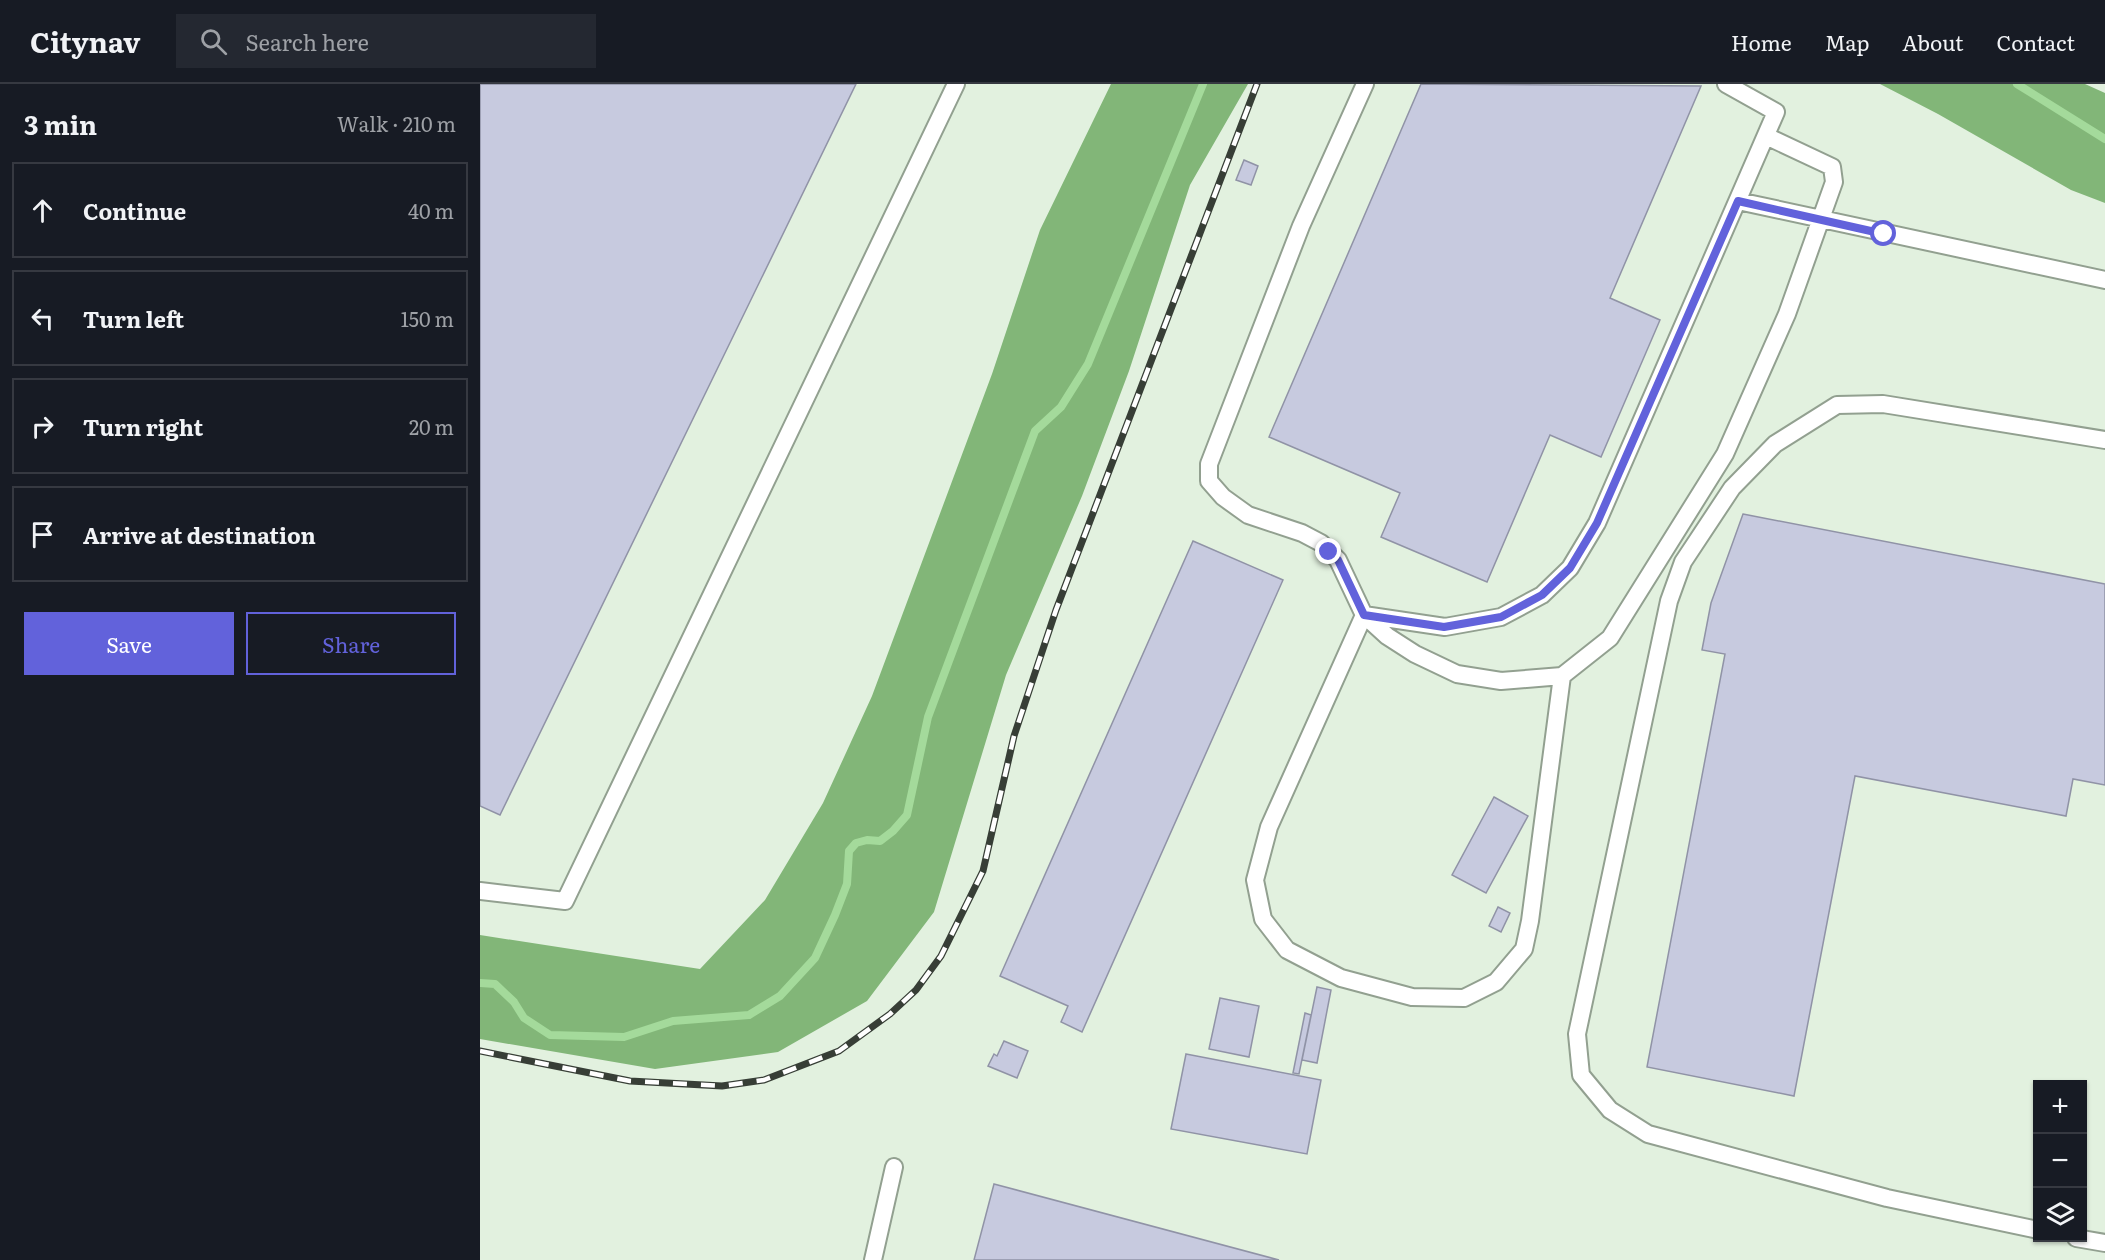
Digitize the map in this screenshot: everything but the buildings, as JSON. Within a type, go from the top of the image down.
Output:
[{"type":"lane","points":[[480,891],[565,902],[956,84]]},
{"type":"lane","points":[[1365,84],[1301,226],[1209,464],[1209,481],[1223,497],[1248,515],[1302,533],[1320,543],[1338,560],[1364,615],[1387,636],[1415,654],[1457,674],[1501,681],[1562,676],[1610,638],[1725,454],[1787,314],[1822,222],[1834,182],[1832,167],[1766,136]]},
{"type":"lane","points":[[1364,615],[1444,627],[1501,617],[1542,595],[1570,568],[1597,523],[1776,112],[1726,84]]},
{"type":"lane","points":[[1738,201],[1822,222],[2105,280]]},
{"type":"lane","points":[[2033,1229],[1898,1200],[1648,1134],[1610,1110],[1581,1075],[1577,1034],[1669,601],[1683,562],[1732,488],[1775,444],[1837,405],[1883,404],[2105,440]]},
{"type":"lane","points":[[1364,615],[1269,827],[1255,880],[1263,919],[1287,950],[1341,978],[1412,997],[1464,998],[1496,982],[1524,949],[1530,921],[1562,676]]},
{"type":"lane","points":[[873,1260],[894,1167]]},
{"type":"lane","points":[[2087,1240],[2105,1243]]},
{"type":"green space","points":[[1111,84],[1248,84],[1190,185],[1129,371],[1082,496],[1006,675],[934,912],[867,1001],[778,1052],[655,1069],[480,1039],[480,935],[700,969],[765,900],[823,803],[872,696],[992,374],[1040,230]]},
{"type":"green space","points":[[1880,84],[2085,84],[2105,93],[2105,203],[2071,190],[1938,114]]},
{"type":"waterway","points":[[480,983],[495,984],[514,1002],[524,1018],[550,1035],[624,1037],[673,1021],[749,1015],[780,996],[815,958],[847,884],[849,851],[856,843],[867,840],[880,841],[893,831],[907,815],[928,717],[1035,431],[1061,407],[1088,364],[1203,84]]},
{"type":"waterway","points":[[2017,84],[2105,139]]},
{"type":"railway","points":[[480,1051],[630,1081],[722,1086],[764,1080],[839,1051],[890,1014],[916,990],[941,956],[983,871],[1014,736],[1056,610],[1257,84]]},
{"type":"route","points":[[1329,552],[1338,560],[1356,603],[1364,615],[1444,627],[1501,617],[1542,595],[1570,568],[1597,523],[1738,201],[1822,222],[1884,234]]}]
